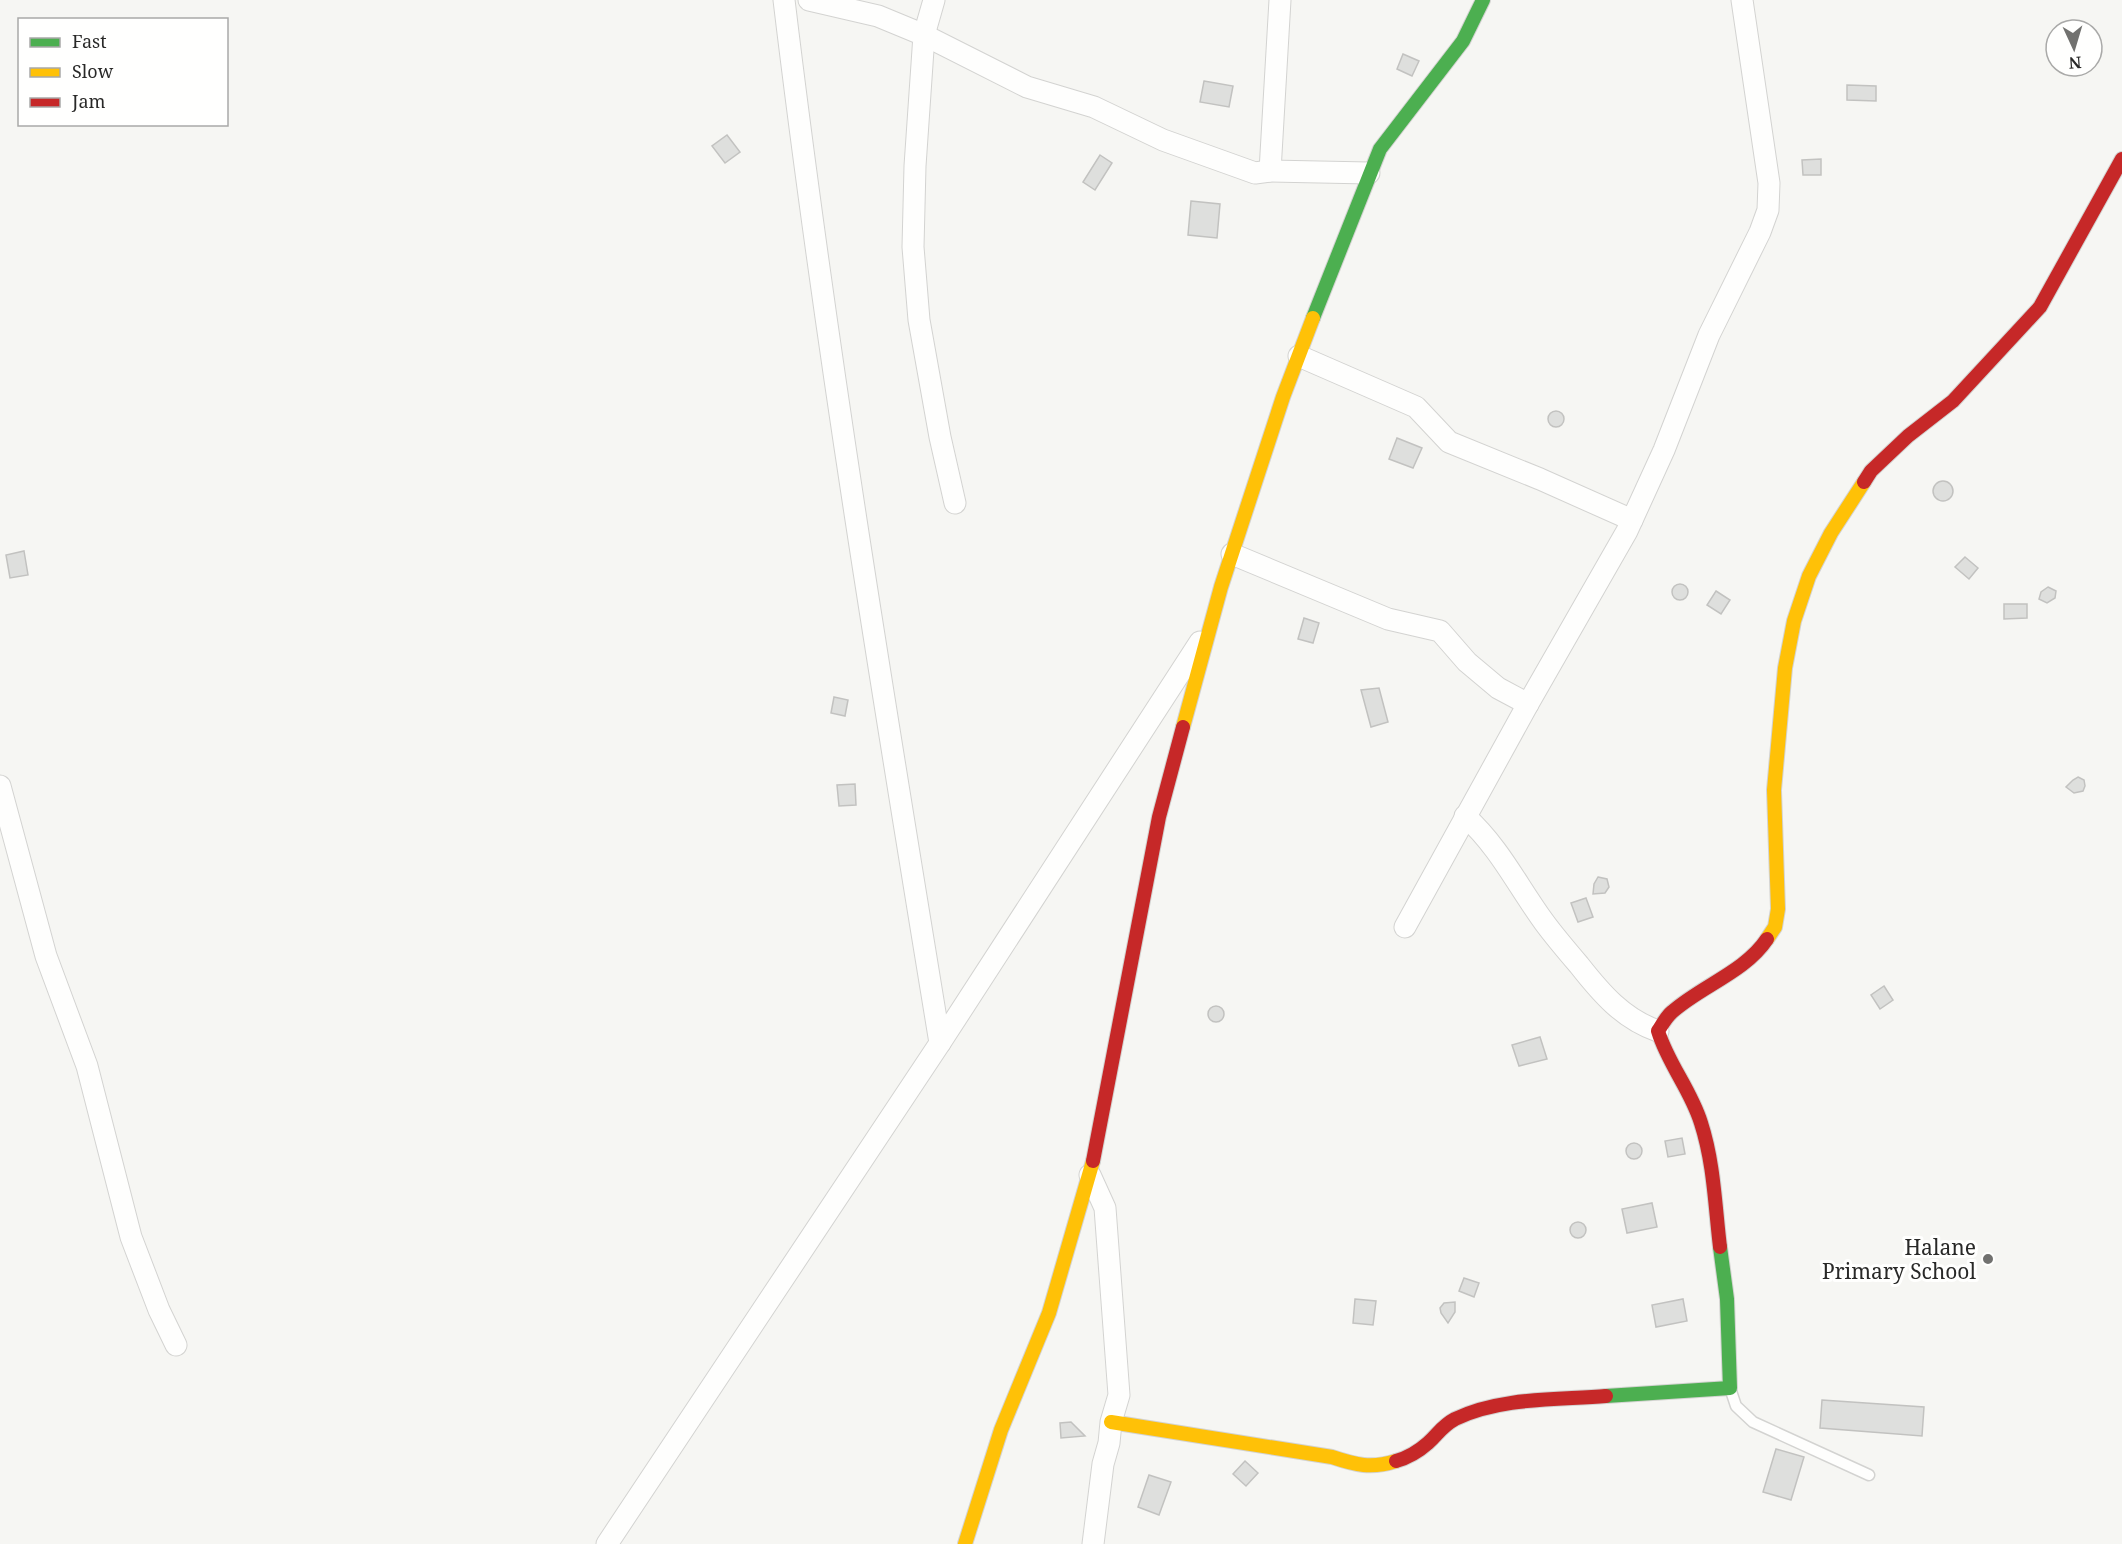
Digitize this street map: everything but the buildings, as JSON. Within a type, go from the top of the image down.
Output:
[{"type":"street","points":[[784,0],[829,338],[892,752],[940,1043]]},
{"type":"street","points":[[809,0],[878,16],[924,35],[1027,87],[1094,107],[1163,140],[1255,173],[1270,171],[1369,173]]},
{"type":"street","points":[[934,0],[924,35],[915,166],[913,247],[919,320],[940,437],[955,503]]},
{"type":"street","points":[[965,1544],[1001,1430],[1049,1313],[1090,1175],[1159,817],[1209,628],[1232,554],[1299,356],[1369,173],[1380,149],[1463,41],[1483,0]]},
{"type":"street","points":[[1405,927],[1632,520],[1664,450],[1709,335],[1760,232],[1768,210],[1769,183],[1742,0]]},
{"type":"street","points":[[1270,171],[1283,4]]},
{"type":"street","points":[[1658,1031],[1671,1013],[1741,964],[1763,945],[1774,927],[1778,909],[1774,790],[1785,668],[1801,598],[1809,576],[1827,541],[1871,471],[1908,436],[1953,401],[2040,307],[2122,159]]},
{"type":"street","points":[[1299,356],[1416,407],[1449,442],[1632,520]]},
{"type":"street","points":[[1232,554],[1388,619],[1440,631],[1467,662],[1498,688],[1528,704]]},
{"type":"street","points":[[607,1544],[940,1043],[1209,628]]},
{"type":"street","points":[[0,786],[46,956],[87,1066],[131,1237],[155,1300],[176,1345]]},
{"type":"street","points":[[1465,816],[1485,834],[1544,922],[1597,988],[1624,1015],[1642,1026],[1658,1031]]},
{"type":"street","points":[[1111,1422],[1332,1457],[1356,1465],[1381,1466],[1406,1458],[1428,1443],[1443,1426],[1479,1410],[1522,1402],[1730,1388],[1727,1299],[1708,1156],[1701,1122],[1690,1096],[1664,1051],[1658,1031]]},
{"type":"street","points":[[1090,1175],[1105,1208],[1119,1395],[1111,1422],[1110,1443],[1103,1464],[1093,1544]]},
{"type":"lane","points":[[1730,1388],[1736,1406],[1753,1422],[1869,1475]]},
{"type":"traffic: fast","points":[[1313,318],[1380,149],[1463,41],[1483,0]]},
{"type":"traffic: fast","points":[[1606,1396],[1730,1388],[1727,1299],[1720,1247]]},
{"type":"traffic: slow","points":[[1183,727],[1221,587],[1283,397],[1313,318]]},
{"type":"traffic: slow","points":[[1767,939],[1775,927],[1778,909],[1774,790],[1785,668],[1794,621],[1809,576],[1831,533],[1864,482]]},
{"type":"traffic: slow","points":[[965,1544],[1001,1430],[1049,1313],[1093,1161]]},
{"type":"traffic: slow","points":[[1111,1422],[1332,1457],[1364,1465],[1379,1465],[1396,1461]]},
{"type":"traffic: jam","points":[[1864,482],[1871,471],[1908,436],[1953,401],[2040,307],[2122,159]]},
{"type":"traffic: jam","points":[[1093,1161],[1159,817],[1183,727]]},
{"type":"traffic: jam","points":[[1720,1247],[1705,1138],[1697,1111],[1658,1031],[1672,1012],[1747,961],[1767,939]]},
{"type":"traffic: jam","points":[[1396,1461],[1421,1449],[1443,1427],[1472,1412],[1510,1403],[1606,1396]]},
{"type":"place","name":"Halane Primary School","points":[[1988,1259]]}]
